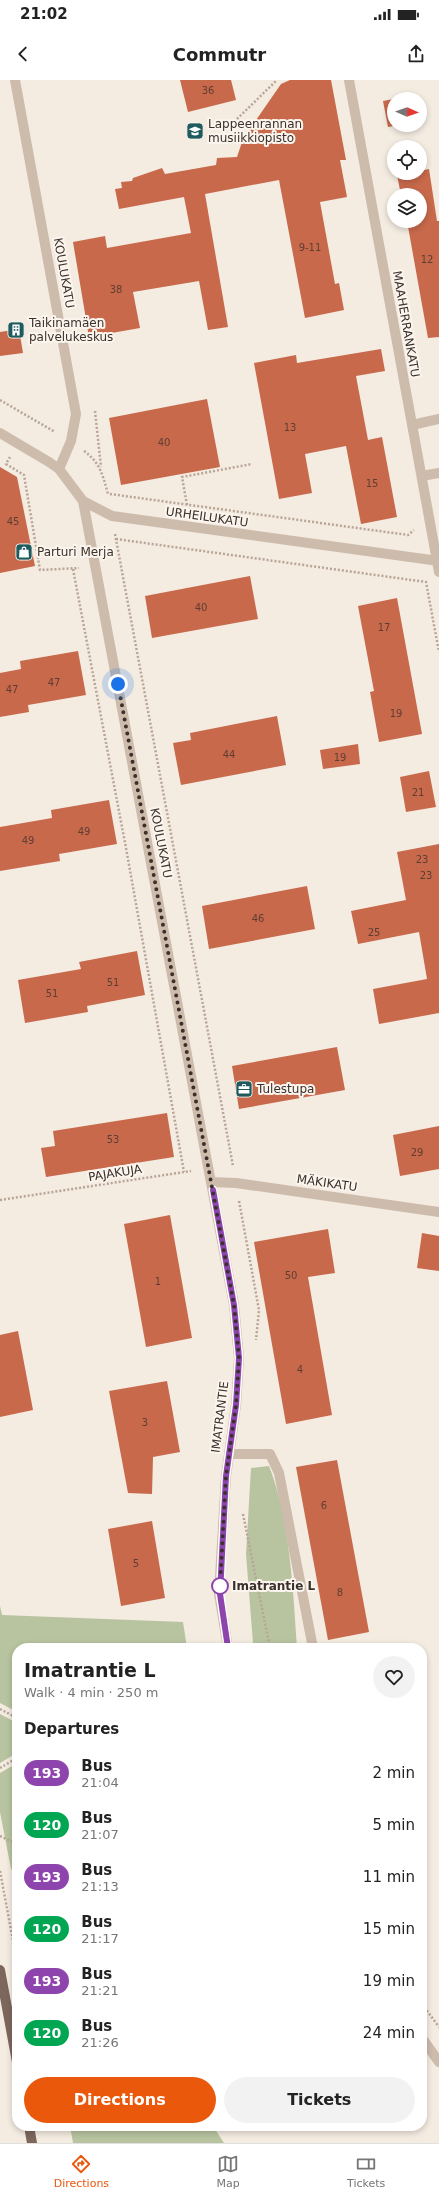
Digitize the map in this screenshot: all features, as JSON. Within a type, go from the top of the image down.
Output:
[{"type":"main road","points":[[0,1970],[12,2035]]},
{"type":"main road","points":[[30,2131],[32,2143]]},
{"type":"street","name":"KOULUKATU","points":[[15,80],[76,414],[71,441],[59,469]]},
{"type":"street","name":"MAAHERRANKATU","points":[[349,80],[439,572]]},
{"type":"street","points":[[412,425],[439,419]]},
{"type":"street","name":"URHEILUKATU","points":[[0,433],[59,469],[83,502],[112,516],[438,560]]},
{"type":"street","points":[[422,476],[439,473]]},
{"type":"street","name":"KOULUKATU","points":[[83,502],[212,1186]]},
{"type":"street","name":"MÄKIKATU","points":[[212,1186],[236,1183],[439,1212]]},
{"type":"street","name":"IMATRANTIE","points":[[212,1186],[234,1305],[239,1358],[236,1405],[229,1454],[220,1594],[227,1643]]},
{"type":"street","points":[[229,1454],[270,1454],[278,1473],[312,1643]]},
{"type":"street","points":[[427,2045],[439,2062]]},
{"type":"path","points":[[237,119],[277,80]]},
{"type":"path","points":[[0,400],[71,441],[92,456],[101,467],[108,494],[259,1310],[256,1342]]},
{"type":"path","points":[[18,443],[6,464],[24,475],[40,570],[73,569],[95,563]]},
{"type":"path","points":[[187,504],[182,477],[252,464]]},
{"type":"path","points":[[108,494],[408,535],[416,528]]},
{"type":"path","points":[[116,539],[426,582],[439,652]]},
{"type":"path","points":[[73,569],[126,848],[184,1172]]},
{"type":"path","name":"PAJAKUJA","points":[[0,1200],[184,1172],[232,1163]]},
{"type":"path","points":[[241,1507],[269,1643]]},
{"type":"path","points":[[0,1709],[12,1715]]},
{"type":"path","points":[[0,1768],[12,1761]]},
{"type":"path","points":[[0,1836],[12,1842]]},
{"type":"path","points":[[0,1871],[12,1936]]},
{"type":"path","points":[[427,2011],[439,2027]]},
{"type":"green space","points":[[269,1466],[282,1509],[292,1579],[297,1643],[253,1643],[246,1554],[251,1468]]},
{"type":"green space","points":[[0,1606],[2,1615],[183,1622],[186,1643],[12,1643],[12,1709],[0,1703]]},
{"type":"green space","points":[[0,1714],[12,1720],[12,1756],[0,1763]]},
{"type":"green space","points":[[12,1766],[12,1870],[0,1812],[0,1773]]},
{"type":"green space","points":[[71,2131],[216,2131],[224,2143],[73,2143]]},
{"type":"building","points":[[180,80],[231,80],[236,100],[188,112]]},
{"type":"building","points":[[290,80],[331,80],[346,160],[340,160],[347,197],[320,202],[335,284],[339,283],[344,310],[305,318],[279,180],[205,194],[228,327],[208,330],[199,281],[133,292],[140,328],[89,337],[73,242],[105,236],[107,248],[191,233],[184,197],[119,209],[115,189],[122,188],[121,182],[132,181],[133,178],[162,168],[165,174],[216,165],[217,158],[237,157],[243,139],[281,84]]},
{"type":"building","points":[[387,100],[387,122],[383,101]]},
{"type":"building","points":[[427,169],[429,169],[437,221],[439,221],[439,337],[428,338],[408,228],[427,228],[427,188],[400,188],[398,180],[427,180]]},
{"type":"building","name":"Taikinamäen palvelukeskus","points":[[19,329],[23,353],[0,356],[0,332]]},
{"type":"building","points":[[381,349],[385,371],[356,376],[368,440],[382,437],[397,517],[361,524],[346,446],[305,454],[312,493],[279,499],[254,363],[296,355],[297,363]]},
{"type":"building","points":[[207,399],[220,467],[121,485],[109,418]]},
{"type":"building","points":[[0,467],[17,477],[35,566],[0,573]]},
{"type":"building","points":[[250,576],[258,619],[152,638],[145,596]]},
{"type":"building","points":[[397,598],[422,734],[379,742],[370,692],[374,691],[358,606]]},
{"type":"building","points":[[78,651],[86,695],[28,705],[29,712],[0,717],[0,673],[21,669],[20,661]]},
{"type":"building","points":[[277,716],[286,765],[181,785],[173,743],[191,740],[190,733]]},
{"type":"building","points":[[358,744],[360,764],[323,769],[320,750]]},
{"type":"building","points":[[429,771],[436,807],[406,812],[400,777]]},
{"type":"building","points":[[109,800],[117,844],[59,854],[60,861],[0,871],[0,827],[52,818],[51,810]]},
{"type":"building","points":[[439,844],[439,1013],[379,1024],[373,989],[427,979],[419,932],[358,944],[351,911],[406,900],[397,852]]},
{"type":"building","points":[[307,886],[315,929],[209,949],[202,906]]},
{"type":"building","points":[[137,951],[145,995],[87,1006],[88,1012],[25,1023],[18,980],[81,969],[79,962]]},
{"type":"building","points":[[337,1047],[345,1090],[239,1109],[232,1066]]},
{"type":"building","points":[[167,1113],[174,1157],[46,1177],[41,1148],[55,1146],[53,1131]]},
{"type":"building","points":[[439,1126],[439,1169],[400,1176],[393,1135]]},
{"type":"building","points":[[170,1215],[192,1338],[146,1347],[124,1224]]},
{"type":"building","points":[[328,1229],[335,1273],[308,1277],[332,1415],[286,1424],[254,1242]]},
{"type":"building","points":[[422,1233],[439,1236],[439,1271],[417,1268]]},
{"type":"building","points":[[18,1331],[33,1410],[0,1417],[0,1335]]},
{"type":"building","points":[[167,1381],[180,1452],[153,1457],[152,1494],[128,1493],[109,1391]]},
{"type":"building","points":[[337,1460],[369,1632],[328,1640],[296,1467]]},
{"type":"building","points":[[152,1521],[165,1598],[121,1606],[108,1529]]},
{"type":"bus line","name":"193","points":[[213,1190],[234,1305],[239,1358],[236,1405],[226,1476],[220,1594],[227,1643]]},
{"type":"place","name":"Lappeenrannan musiikkiopisto","points":[[195,131]]},
{"type":"place","name":"Taikinamäen palvelukeskus","points":[[16,330]]},
{"type":"place","name":"Parturi Merja","points":[[24,552]]},
{"type":"place","name":"Tulestupa","points":[[244,1089]]},
{"type":"place","name":"Imatrantie L","points":[[220,1586]]},
{"type":"route","points":[[118,684],[234,1305],[239,1358],[236,1405],[226,1476],[220,1586]]}]
